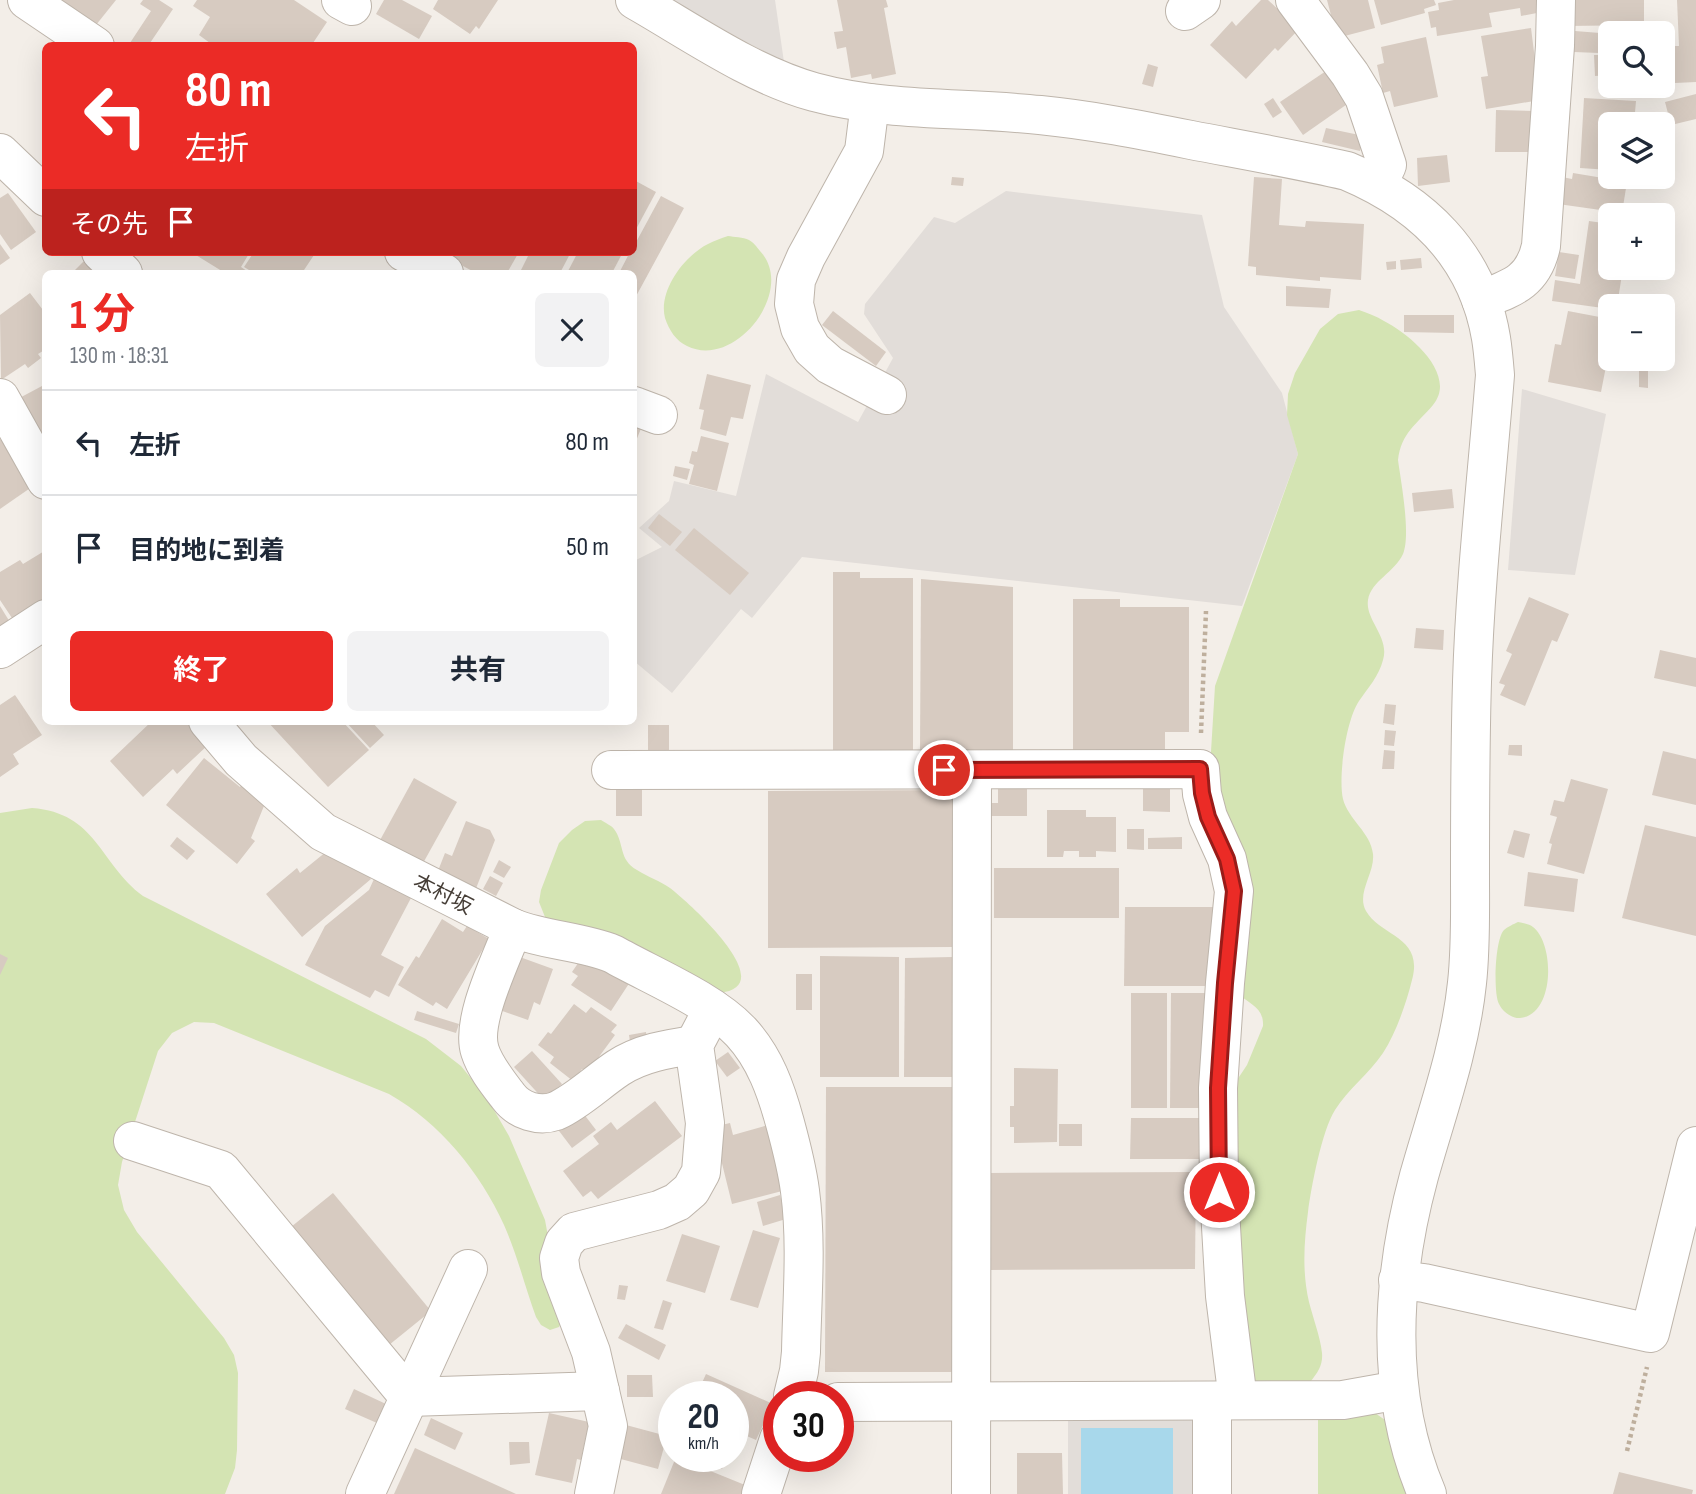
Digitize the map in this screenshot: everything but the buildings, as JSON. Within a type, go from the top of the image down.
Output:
[{"type":"street","points":[[27,0],[88,42]]},
{"type":"street","points":[[635,0],[773,76],[811,91],[870,103],[1087,120],[1346,171],[1378,184],[1414,208],[1442,234],[1464,265],[1481,300],[1491,337],[1495,375],[1472,679],[1467,982],[1460,1033],[1448,1083],[1418,1180],[1398,1280],[1396,1331],[1399,1390],[1407,1433],[1427,1494]]},
{"type":"street","points":[[1295,0],[1364,97],[1387,165],[1378,184]]},
{"type":"street","points":[[1481,300],[1520,283],[1538,260],[1555,46],[1556,0]]},
{"type":"street","points":[[870,103],[864,151],[806,257],[796,280],[794,304],[800,328],[812,349],[830,365],[887,395]]},
{"type":"street","points":[[0,153],[42,193]]},
{"type":"street","points":[[105,256],[120,270]]},
{"type":"street","points":[[412,256],[438,270]]},
{"type":"street","points":[[0,398],[42,473]]},
{"type":"street","points":[[0,649],[42,622]]},
{"type":"street","name":"本村坂","points":[[211,725],[241,760],[323,832],[513,928],[605,951],[713,1009],[741,1032],[763,1062],[778,1095],[795,1159],[803,1224],[801,1352],[797,1381]]},
{"type":"street","points":[[611,770],[1200,769],[1208,817],[1227,859],[1234,891],[1218,1088],[1225,1296],[1225,1400],[1212,1494]]},
{"type":"street","points":[[971,1494],[972,770]]},
{"type":"street","points":[[513,928],[480,1016],[478,1040],[480,1052],[494,1077],[510,1099],[522,1109],[537,1114],[554,1112],[619,1067],[640,1056],[694,1045]]},
{"type":"street","points":[[594,1494],[608,1426],[590,1352],[561,1273],[559,1258],[564,1243],[574,1232],[659,1210],[677,1202],[691,1190],[701,1172],[705,1123],[694,1045],[713,1009]]},
{"type":"street","points":[[133,1141],[221,1170],[409,1397]]},
{"type":"street","points":[[1398,1280],[1424,1283],[1650,1333],[1696,1146]]},
{"type":"street","points":[[365,1494],[468,1269]]},
{"type":"street","points":[[854,1402],[1343,1400],[1399,1390]]},
{"type":"street","points":[[409,1397],[600,1391]]},
{"type":"street","points":[[761,1494],[768,1472]]},
{"type":"path","points":[[1200,769],[1206,611]]},
{"type":"path","points":[[1626,1451],[1653,1346],[1650,1333]]},
{"type":"shaded area","points":[[672,0],[775,0],[784,62],[744,41]]},
{"type":"shaded area","points":[[1006,191],[1202,215],[1224,307],[1282,393],[1298,454],[1242,606],[802,557],[752,618],[741,609],[672,693],[637,664],[637,560],[662,547],[639,528],[669,501],[674,481],[736,496],[766,374],[858,422],[893,358],[864,314],[865,304],[934,217],[955,223]]},
{"type":"shaded area","points":[[1522,389],[1606,414],[1575,575],[1508,570]]},
{"type":"shaded area","points":[[1068,1413],[1191,1413],[1199,1421],[1199,1494],[1068,1494]]},
{"type":"green space","points":[[728,236],[752,242],[769,267],[771,286],[766,305],[741,337],[724,347],[705,350],[687,346],[673,335],[665,318],[665,297],[669,286],[690,257],[708,244]]},
{"type":"green space","points":[[1359,310],[1395,327],[1418,345],[1428,357],[1440,381],[1439,393],[1433,405],[1411,430],[1400,451],[1398,460],[1405,508],[1405,545],[1395,566],[1374,587],[1368,600],[1370,615],[1383,644],[1383,660],[1350,721],[1342,777],[1343,799],[1368,839],[1373,854],[1363,897],[1366,911],[1381,927],[1407,946],[1414,965],[1407,999],[1392,1037],[1377,1061],[1335,1110],[1318,1160],[1308,1212],[1304,1257],[1309,1302],[1321,1347],[1321,1365],[1311,1381],[1256,1384],[1249,1377],[1231,1089],[1247,1065],[1263,1020],[1255,1006],[1237,993],[1210,768],[1215,686],[1298,454],[1287,415],[1288,394],[1295,373],[1320,329],[1338,314]]},
{"type":"green space","points":[[32,808],[54,812],[71,819],[84,829],[128,883],[143,896],[426,1039],[461,1066],[487,1098],[509,1136],[545,1220],[563,1318],[559,1327],[550,1330],[541,1325],[509,1236],[494,1205],[457,1150],[425,1119],[389,1094],[214,1023],[194,1022],[172,1033],[158,1051],[122,1162],[118,1185],[124,1210],[137,1232],[224,1338],[234,1355],[238,1373],[237,1450],[235,1468],[225,1494],[0,1494],[0,813]]},
{"type":"green space","points":[[601,820],[614,829],[624,856],[631,866],[670,888],[710,925],[725,943],[737,961],[741,976],[736,987],[719,993],[545,917],[539,902],[541,890],[559,843],[585,821]]},
{"type":"green space","points":[[1518,922],[1532,926],[1540,936],[1548,962],[1548,978],[1540,1005],[1532,1014],[1520,1018],[1511,1016],[1500,1007],[1496,978],[1501,935],[1505,929]]},
{"type":"green space","points":[[1318,1413],[1375,1413],[1385,1420],[1407,1494],[1318,1494]]},
{"type":"water","points":[[1081,1428],[1173,1428],[1173,1494],[1081,1494]]},
{"type":"route","points":[[944,770],[1200,769],[1208,817],[1227,859],[1234,891],[1218,1088],[1219,1192]]}]
